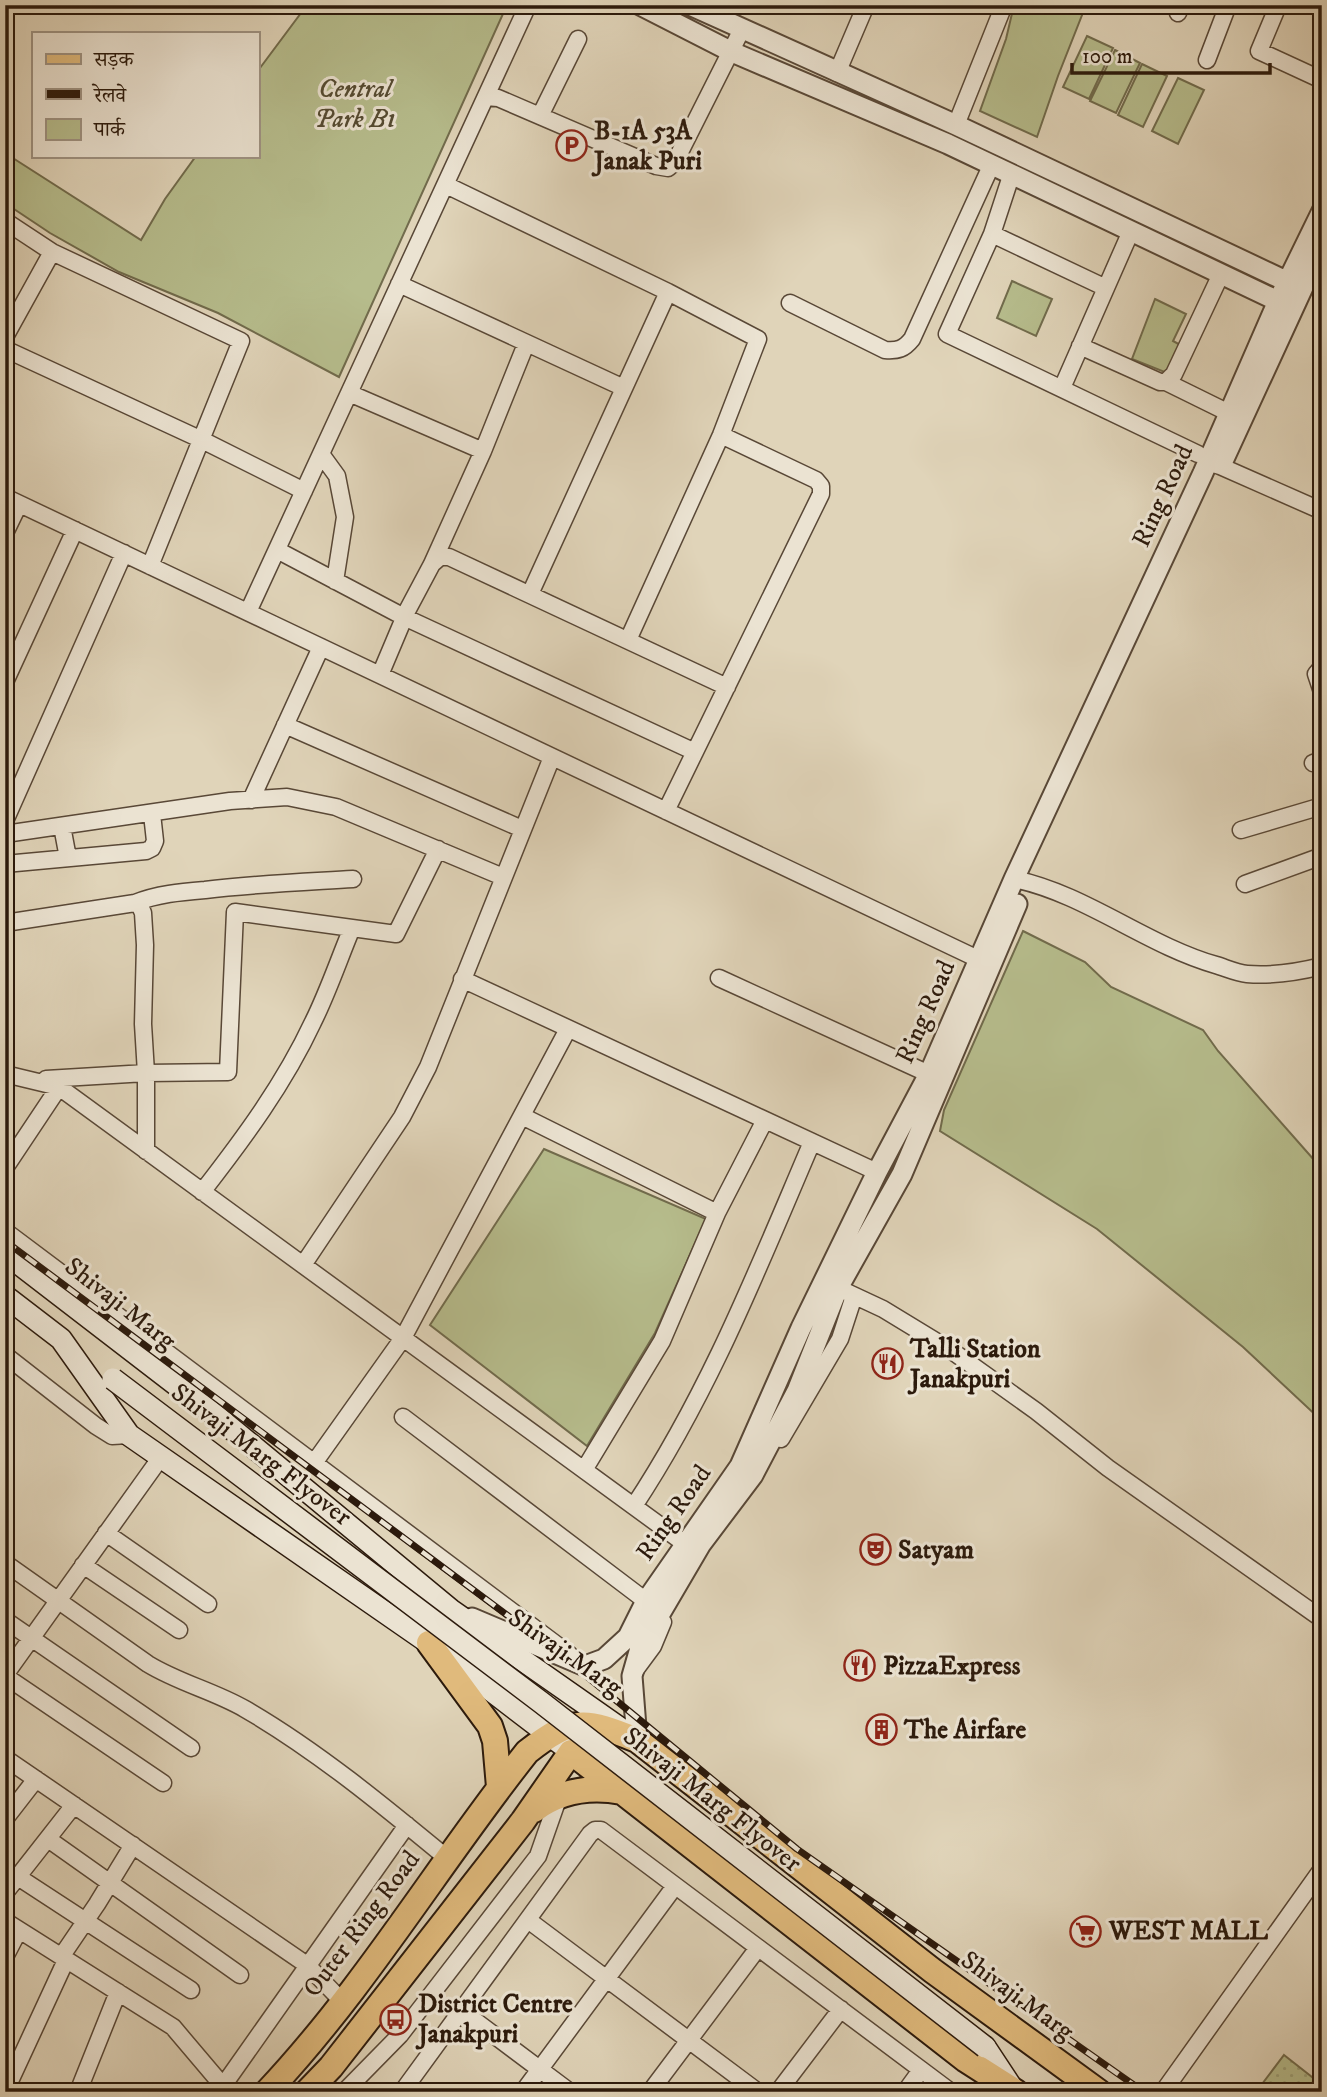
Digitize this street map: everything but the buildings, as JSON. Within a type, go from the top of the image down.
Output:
[{"type":"main road","name":"Shivaji Marg","points":[[5,1253],[209,1410],[451,1610],[637,1740],[922,1963],[1099,2092]]},
{"type":"main road","points":[[5,1296],[61,1339],[129,1435],[429,1643],[966,2060],[1014,2091]]},
{"type":"main road","name":"Shivaji Marg Flyover","points":[[61,1339],[542,1703],[985,2047],[1014,2091]]},
{"type":"main road","points":[[451,1610],[435,1608],[424,1614],[422,1626],[429,1643],[490,1726],[495,1741],[499,1787]]},
{"type":"main road","points":[[548,1735],[578,1723],[602,1726],[637,1740]]},
{"type":"main road","name":"Outer Ring Road","points":[[267,2092],[342,2001],[499,1787],[527,1752],[548,1735]]},
{"type":"main road","points":[[307,2092],[331,2067],[523,1821],[571,1752]]},
{"type":"main road","points":[[664,1824],[654,1806],[657,1793],[673,1781],[693,1785]]},
{"type":"main road","points":[[523,1821],[536,1809],[559,1796],[587,1789],[623,1792]]},
{"type":"street","points":[[248,612],[446,185],[492,97],[528,5]]},
{"type":"street","points":[[640,5],[732,52],[948,144],[1285,303]]},
{"type":"street","points":[[690,5],[956,125],[1295,284]]},
{"type":"street","points":[[837,73],[866,5]]},
{"type":"street","points":[[956,125],[1004,5]]},
{"type":"street","points":[[1207,60],[1228,5]]},
{"type":"street","points":[[1277,8],[1259,51],[1322,80]]},
{"type":"street","points":[[492,97],[656,166],[668,168],[675,162],[742,29]]},
{"type":"street","points":[[540,116],[578,39]]},
{"type":"street","points":[[790,303],[885,350],[896,351],[906,347],[991,166]]},
{"type":"street","points":[[1011,176],[992,234],[947,334],[1209,461],[1322,511]]},
{"type":"street","points":[[446,185],[668,292],[758,339],[721,435],[628,640]]},
{"type":"street","name":"Ring Road","points":[[1209,461],[1229,413],[1295,284],[1322,211]]},
{"type":"street","points":[[5,221],[51,252],[241,341],[149,566]]},
{"type":"street","points":[[1062,388],[1131,231]]},
{"type":"street","points":[[992,234],[1106,288]]},
{"type":"street","name":"Ring Road","points":[[1295,284],[1322,246]]},
{"type":"street","points":[[5,337],[51,252]]},
{"type":"street","points":[[1166,382],[1174,374],[1221,274]]},
{"type":"street","points":[[400,284],[624,388]]},
{"type":"street","points":[[530,594],[668,292]]},
{"type":"street","name":"Ring Road","points":[[585,1666],[634,1642],[701,1544],[753,1475],[797,1391],[902,1174],[1020,880],[1209,461],[1285,303]]},
{"type":"street","points":[[380,675],[404,617],[432,564],[484,451],[526,344]]},
{"type":"street","points":[[1080,346],[1160,382],[1166,382],[1229,413]]},
{"type":"street","points":[[5,349],[202,440],[304,491]]},
{"type":"street","points":[[349,393],[484,451]]},
{"type":"street","points":[[667,811],[821,494],[821,486],[816,480],[721,435]]},
{"type":"street","points":[[321,454],[337,477],[345,517],[335,581]]},
{"type":"street","points":[[5,533],[12,500],[978,959]]},
{"type":"street","points":[[5,682],[75,530]]},
{"type":"street","points":[[276,550],[404,617],[695,752]]},
{"type":"street","points":[[5,821],[124,553]]},
{"type":"street","points":[[432,564],[440,558],[449,557],[727,687]]},
{"type":"street","points":[[251,800],[321,647]]},
{"type":"street","points":[[1322,667],[1315,674],[1322,692]]},
{"type":"street","points":[[285,725],[522,829]]},
{"type":"street","points":[[303,1265],[402,1117],[428,1067],[552,757]]},
{"type":"street","points":[[5,834],[287,797],[337,807],[503,877]]},
{"type":"street","points":[[1241,830],[1322,806]]},
{"type":"street","points":[[5,864],[146,851],[152,848],[155,841],[152,814]]},
{"type":"street","points":[[62,826],[68,858]]},
{"type":"street","points":[[33,1079],[228,1072],[235,912],[396,934],[438,849]]},
{"type":"street","points":[[1245,884],[1322,856]]},
{"type":"street","points":[[5,923],[232,886],[353,879]]},
{"type":"street","points":[[1020,880],[1077,902],[1187,957],[1245,974],[1296,973],[1322,967]]},
{"type":"street","name":"Ring Road","points":[[637,1740],[632,1696],[634,1642],[646,1601],[740,1466],[801,1328],[877,1172],[929,1074],[978,959],[1020,880]]},
{"type":"street","points":[[135,903],[143,913],[144,926],[146,1151]]},
{"type":"street","points":[[202,1192],[254,1124],[290,1064],[313,1022],[352,928]]},
{"type":"street","points":[[719,978],[929,1074]]},
{"type":"street","points":[[462,979],[877,1172]]},
{"type":"street","points":[[314,1462],[403,1338],[568,1029]]},
{"type":"street","points":[[5,1074],[59,1087],[684,1543]]},
{"type":"street","points":[[5,1168],[59,1087]]},
{"type":"street","points":[[522,1116],[718,1213]]},
{"type":"street","points":[[584,1470],[662,1341],[718,1213],[765,1120]]},
{"type":"street","points":[[634,1506],[673,1445],[737,1319],[812,1142]]},
{"type":"street","points":[[5,1231],[585,1666]]},
{"type":"street","points":[[634,1672],[653,1646],[666,1614],[706,1548],[752,1490],[840,1339],[846,1292],[883,1309],[952,1351],[1108,1468],[1322,1619]]},
{"type":"street","points":[[5,1355],[104,1431],[112,1436],[129,1435]]},
{"type":"street","points":[[403,1417],[646,1601]]},
{"type":"street","points":[[161,1457],[5,1675],[163,1783]]},
{"type":"street","points":[[106,1533],[208,1604]]},
{"type":"street","points":[[5,1563],[172,1679],[226,1699],[292,1740],[407,1825],[448,1859]]},
{"type":"street","points":[[83,1565],[179,1630]]},
{"type":"street","points":[[451,1610],[585,1666]]},
{"type":"street","points":[[5,1620],[191,1748]]},
{"type":"street","points":[[5,1758],[307,1965],[342,2001]]},
{"type":"street","points":[[5,1819],[36,1779]]},
{"type":"street","points":[[331,2067],[353,2089],[400,2035],[538,1856],[559,1796]]},
{"type":"street","points":[[5,1893],[74,1805]]},
{"type":"street","points":[[5,1957],[12,1925],[173,2027],[222,2090],[407,1825]]},
{"type":"street","points":[[402,2092],[590,1834],[596,1830],[601,1830],[951,2092]]},
{"type":"street","points":[[48,1839],[240,1975]]},
{"type":"street","points":[[5,2092],[64,1959],[133,1845]]},
{"type":"street","points":[[1163,2092],[1322,1869]]},
{"type":"street","points":[[19,1877],[191,1990]]},
{"type":"street","points":[[523,2092],[675,1886]]},
{"type":"street","points":[[528,1920],[758,2092]]},
{"type":"street","points":[[650,2092],[758,1948]]},
{"type":"street","points":[[78,2092],[118,1992]]},
{"type":"street","points":[[778,2092],[841,2010]]},
{"type":"street","points":[[462,2011],[570,2092]]},
{"type":"street","points":[[905,2092],[921,2070]]},
{"type":"green space","name":"Central Park B1","points":[[307,5],[507,5],[339,377],[218,313],[119,272],[50,233],[5,203],[5,153],[141,240],[165,199],[195,158],[259,158],[259,69]]},
{"type":"green space","points":[[1014,5],[1086,5],[1037,137],[980,111],[1006,39]]},
{"type":"green space","points":[[1087,36],[1113,48],[1089,99],[1063,87]]},
{"type":"green space","points":[[1115,50],[1140,63],[1116,113],[1090,101]]},
{"type":"green space","points":[[1142,64],[1167,76],[1143,127],[1118,115]]},
{"type":"green space","points":[[1178,78],[1204,90],[1178,144],[1152,131]]},
{"type":"green space","points":[[1012,281],[1052,299],[1036,336],[997,318]]},
{"type":"green space","points":[[1155,299],[1186,314],[1173,341],[1184,347],[1172,375],[1132,359]]},
{"type":"green space","points":[[1023,931],[1085,962],[1111,987],[1203,1030],[1218,1051],[1322,1169],[1322,1421],[1243,1347],[1097,1229],[940,1131],[944,1110]]},
{"type":"green space","points":[[544,1149],[706,1219],[655,1333],[587,1446],[430,1325]]},
{"type":"green space","points":[[1284,2055],[1317,2081],[1309,2092],[1256,2092]]},
{"type":"railway","points":[[5,1241],[562,1656],[797,1849],[1144,2092]]},
{"type":"place","name":"B-1A 53A Janak Puri","points":[[571,146]]},
{"type":"place","name":"Talli Station Janakpuri","points":[[887,1364]]},
{"type":"place","name":"Satyam","points":[[875,1550]]},
{"type":"place","name":"PizzaExpress","points":[[860,1666]]},
{"type":"place","name":"The Airfare","points":[[881,1730]]},
{"type":"place","name":"WEST MALL","points":[[1086,1931]]},
{"type":"place","name":"District Centre Janakpuri","points":[[395,2019]]}]
